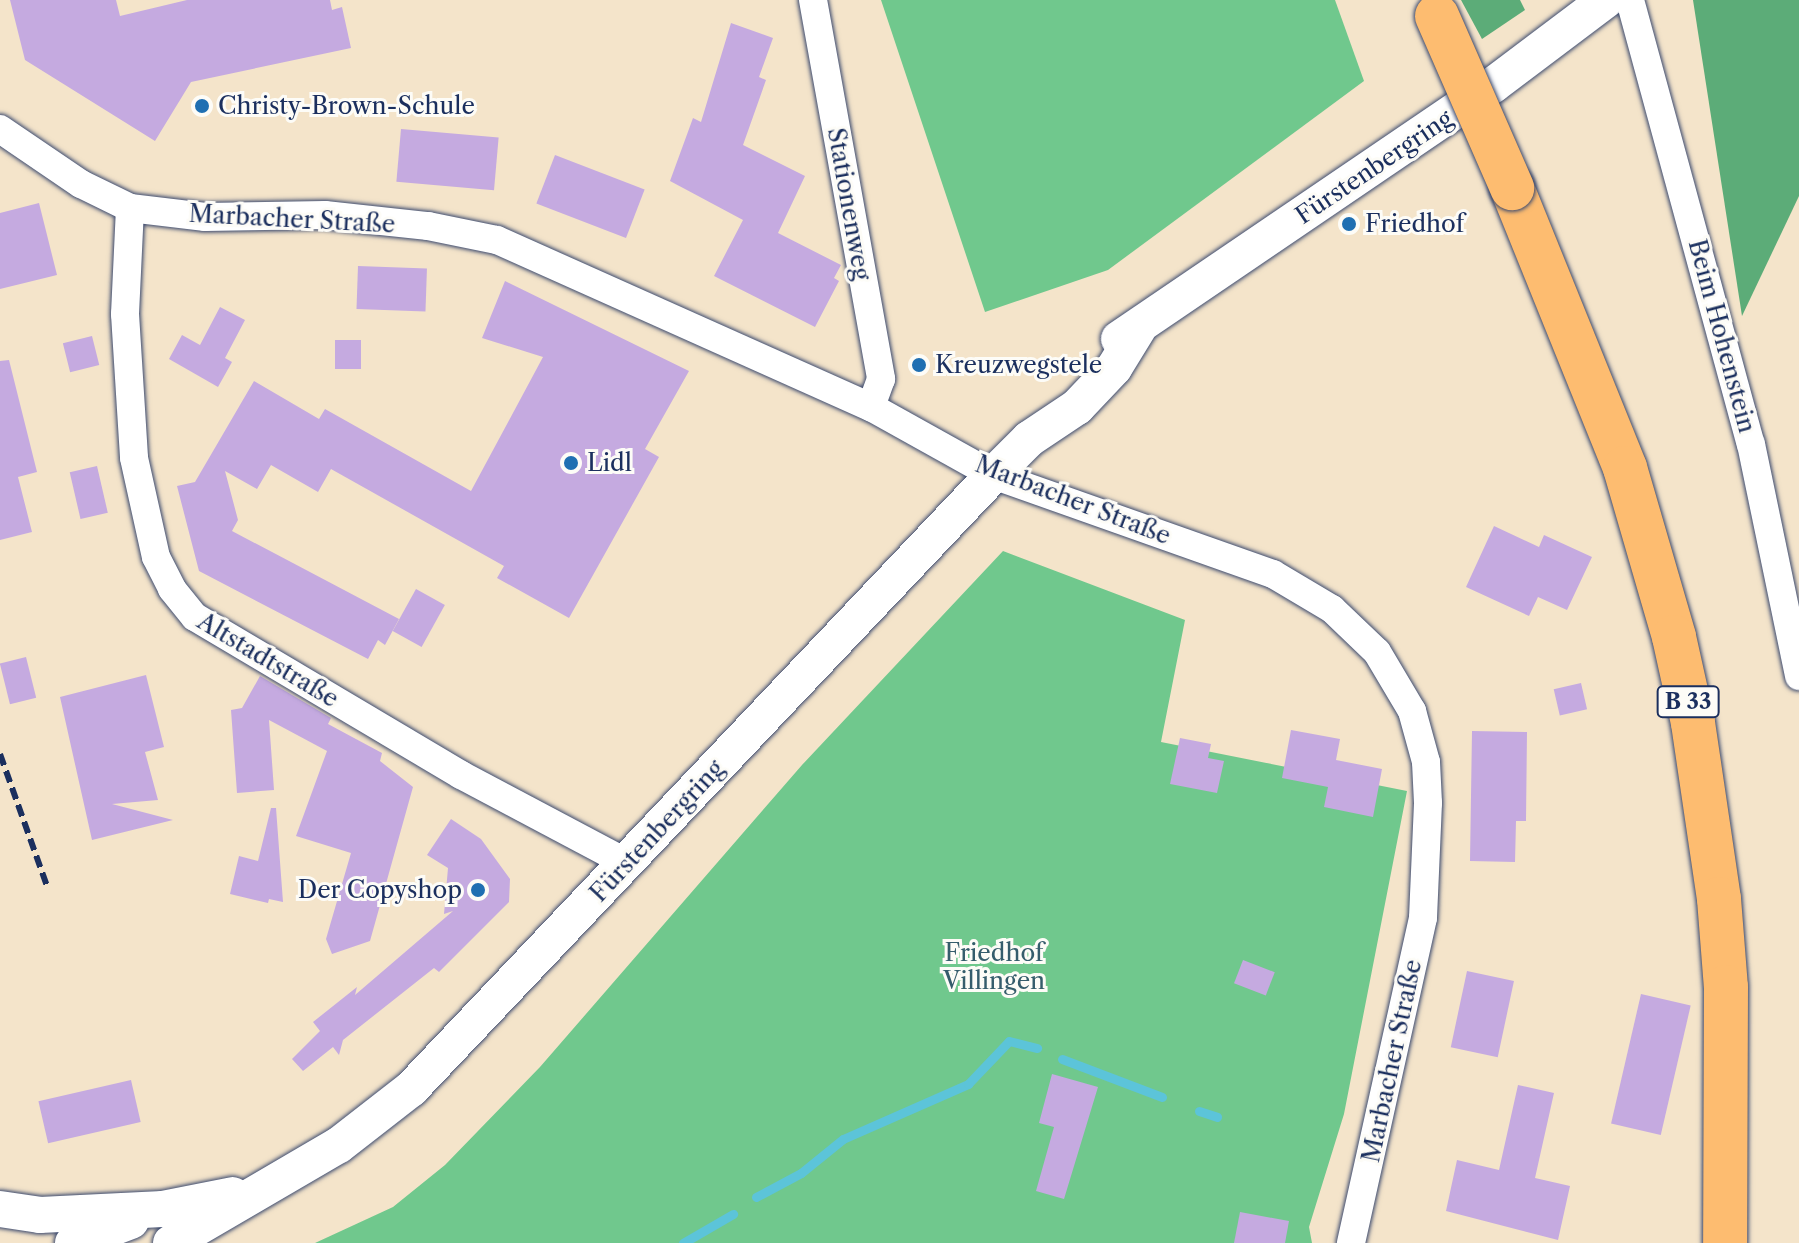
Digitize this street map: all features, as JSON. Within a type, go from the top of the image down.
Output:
[{"type":"main road","name":"B 33","points":[[1433,8],[1512,188],[1625,468],[1674,637],[1693,723],[1718,884],[1726,987],[1725,1243]]},
{"type":"street","name":"Stationenweg","points":[[813,0],[881,379],[871,407]]},
{"type":"street","name":"Fürstenbergring","points":[[171,1243],[339,1145],[411,1089],[993,475],[1029,439],[1077,407],[1114,368],[1138,329],[1493,85],[1606,0]]},
{"type":"street","name":"Beim Hohenstein","points":[[1630,0],[1751,444],[1799,676]]},
{"type":"street","name":"Marbacher Straße","points":[[0,129],[81,184],[130,208],[205,217],[325,215],[428,226],[497,240],[871,407],[993,475],[1273,574],[1332,609],[1377,652],[1412,711],[1426,762],[1423,918],[1351,1243]]},
{"type":"street","name":"Altstadtstraße","points":[[130,208],[125,314],[134,458],[156,557],[172,589],[195,617],[461,775],[627,863]]},
{"type":"street","points":[[0,1209],[40,1215],[163,1209],[258,1190]]},
{"type":"street","points":[[73,1243],[163,1209]]},
{"type":"green space","points":[[881,0],[1335,0],[1364,81],[1108,270],[985,312]]},
{"type":"green space","points":[[1461,0],[1520,0],[1525,10],[1482,39]]},
{"type":"green space","points":[[1693,0],[1799,0],[1799,196],[1742,316]]},
{"type":"green space","name":"Friedhof Villingen","points":[[1003,551],[1185,620],[1161,742],[1407,791],[1344,1114],[1309,1227],[1312,1243],[315,1243],[393,1207],[445,1165],[540,1067],[802,765]]},
{"type":"building","points":[[10,0],[116,0],[120,16],[187,0],[330,0],[332,10],[342,7],[351,48],[191,82],[155,141],[25,60]]},
{"type":"building","points":[[731,23],[773,38],[759,77],[766,80],[743,145],[805,176],[778,233],[841,265],[834,278],[839,281],[815,327],[714,276],[743,220],[670,181],[693,118],[701,122]]},
{"type":"building","points":[[401,129],[499,138],[494,190],[396,182]]},
{"type":"building","points":[[555,155],[645,189],[626,238],[536,204]]},
{"type":"building","points":[[39,203],[57,275],[0,289],[0,213]]},
{"type":"building","points":[[358,266],[427,268],[425,311],[356,309]]},
{"type":"building","name":"Lidl","points":[[505,281],[689,371],[645,449],[659,457],[569,618],[497,578],[504,566],[331,469],[318,492],[271,465],[257,489],[225,471],[238,520],[232,531],[399,619],[385,645],[378,640],[368,659],[199,571],[177,486],[195,482],[254,381],[319,419],[325,409],[471,491],[543,357],[482,338]]},
{"type":"building","points":[[220,307],[245,320],[225,358],[232,362],[218,387],[169,359],[182,335],[200,345]]},
{"type":"building","points":[[92,336],[99,365],[70,372],[63,343]]},
{"type":"building","points":[[335,340],[361,340],[361,369],[335,369]]},
{"type":"building","points":[[9,360],[37,472],[18,477],[32,532],[0,540],[0,361]]},
{"type":"building","points":[[97,466],[108,513],[81,519],[70,472]]},
{"type":"building","points":[[1494,526],[1539,547],[1544,535],[1592,557],[1567,610],[1538,597],[1529,616],[1466,587]]},
{"type":"building","points":[[416,589],[445,605],[422,647],[393,631]]},
{"type":"building","points":[[26,657],[36,698],[10,704],[0,663]]},
{"type":"building","points":[[146,675],[164,747],[145,752],[158,800],[112,804],[173,820],[92,840],[60,697]]},
{"type":"building","points":[[260,676],[331,718],[328,724],[382,753],[380,761],[413,787],[370,941],[332,954],[326,939],[351,853],[296,836],[327,751],[269,720],[274,790],[237,793],[231,710],[242,708]]},
{"type":"building","points":[[1581,683],[1587,709],[1560,716],[1554,689]]},
{"type":"building","points":[[1291,730],[1340,739],[1336,760],[1382,769],[1373,817],[1324,807],[1328,787],[1282,778]]},
{"type":"building","points":[[1472,731],[1527,732],[1526,821],[1516,821],[1515,862],[1470,861]]},
{"type":"building","points":[[1180,738],[1211,744],[1208,758],[1224,761],[1217,793],[1170,784]]},
{"type":"building","points":[[271,808],[276,808],[283,902],[269,899],[268,903],[230,894],[239,856],[258,861]]},
{"type":"building","points":[[451,819],[481,839],[510,879],[509,902],[439,972],[434,968],[343,1040],[339,1055],[333,1047],[303,1071],[292,1059],[320,1031],[313,1022],[357,987],[355,995],[453,911],[444,914],[448,868],[427,855]]},
{"type":"building","points":[[1243,960],[1275,972],[1266,996],[1234,983]]},
{"type":"building","points":[[1467,971],[1514,981],[1498,1057],[1451,1047]]},
{"type":"building","points":[[1641,994],[1691,1005],[1661,1135],[1611,1124]]},
{"type":"building","points":[[1052,1074],[1098,1087],[1064,1199],[1036,1191],[1054,1127],[1039,1123]]},
{"type":"building","points":[[131,1080],[141,1122],[48,1143],[38,1101]]},
{"type":"building","points":[[1518,1085],[1554,1093],[1535,1178],[1570,1186],[1558,1240],[1446,1211],[1457,1160],[1499,1170]]},
{"type":"building","points":[[1240,1212],[1289,1221],[1285,1243],[1234,1243]]},
{"type":"waterway","points":[[756,1197],[801,1173],[843,1139],[968,1084],[1009,1041],[1037,1048]]},
{"type":"waterway","points":[[1062,1059],[1162,1097]]},
{"type":"waterway","points":[[1199,1111],[1217,1117]]},
{"type":"waterway","points":[[683,1243],[733,1214]]},
{"type":"railway","points":[[0,754],[48,889]]},
{"type":"place","name":"Christy-Brown-Schule","points":[[202,106]]},
{"type":"place","name":"Friedhof","points":[[1349,224]]},
{"type":"place","name":"Kreuzwegstele","points":[[919,365]]},
{"type":"place","name":"Lidl","points":[[571,463]]},
{"type":"place","name":"Der Copyshop","points":[[478,890]]}]
